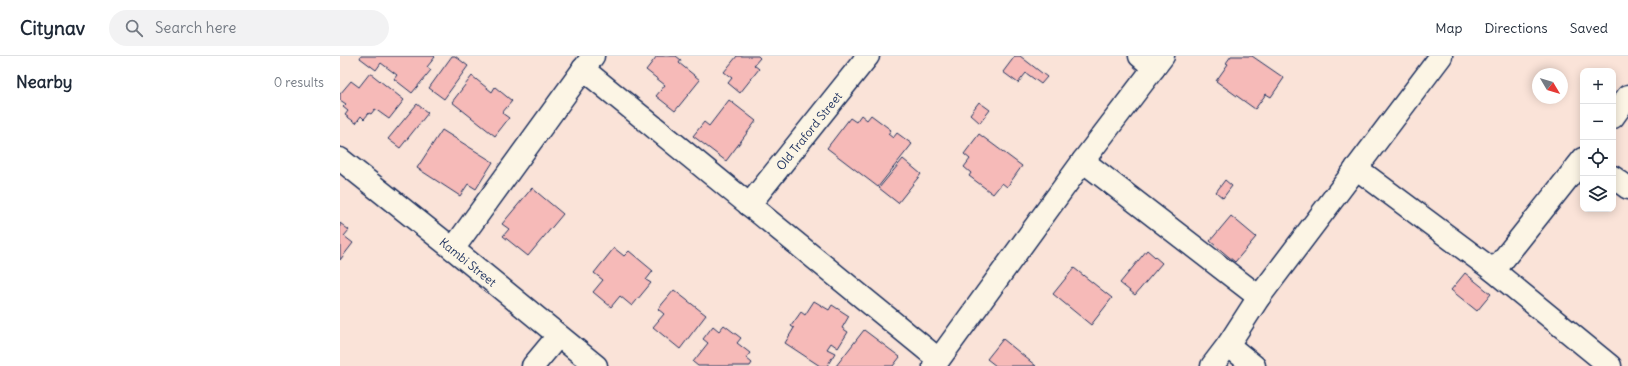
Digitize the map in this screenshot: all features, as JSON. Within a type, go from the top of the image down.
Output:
[{"type":"street","name":"Old Traford Street","points":[[750,205],[868,56]]},
{"type":"street","points":[[1212,366],[1228,345],[1259,297],[1441,56]]},
{"type":"street","points":[[453,249],[588,62],[750,205],[936,363],[1083,161],[1153,60]]},
{"type":"street","points":[[1616,113],[1628,96]]},
{"type":"street","name":"Kambi Street","points":[[340,159],[596,366]]},
{"type":"street","points":[[1083,161],[1259,297]]},
{"type":"street","points":[[1494,271],[1580,163]]},
{"type":"street","points":[[1356,168],[1494,271],[1610,366]]},
{"type":"street","points":[[1616,179],[1628,188]]},
{"type":"street","points":[[533,366],[558,336]]},
{"type":"street","points":[[1228,345],[1254,366]]},
{"type":"building","points":[[361,56],[435,57],[427,67],[431,70],[412,93],[394,79],[397,75],[381,63],[376,70],[360,58]]},
{"type":"building","points":[[452,56],[455,56],[468,66],[444,99],[429,88]]},
{"type":"building","points":[[657,56],[676,56],[681,60],[679,63],[700,80],[675,111],[656,96],[665,85],[646,70]]},
{"type":"building","points":[[737,56],[758,56],[760,58],[754,65],[759,69],[740,93],[728,83],[732,78],[724,72]]},
{"type":"building","points":[[1015,56],[1020,56],[1047,77],[1041,84],[1026,73],[1018,83],[1003,72]]},
{"type":"building","points":[[1231,56],[1252,56],[1284,78],[1271,97],[1266,94],[1255,109],[1216,81],[1228,64],[1226,63]]},
{"type":"building","points":[[370,73],[404,100],[389,119],[375,109],[364,119],[361,116],[356,123],[345,115],[348,111],[343,107],[346,104],[340,100],[340,94],[351,81],[359,87]]},
{"type":"building","points":[[472,76],[492,92],[495,87],[512,101],[502,113],[509,118],[495,136],[452,102]]},
{"type":"building","points":[[729,100],[756,121],[726,161],[693,136],[704,122],[709,126]]},
{"type":"building","points":[[979,102],[990,110],[980,123],[970,114]]},
{"type":"building","points":[[417,104],[428,113],[400,148],[388,139]]},
{"type":"building","points":[[861,115],[867,120],[871,115],[891,130],[888,134],[893,138],[897,133],[912,144],[878,187],[827,148],[850,118],[856,122]]},
{"type":"building","points":[[442,130],[493,162],[476,189],[468,184],[460,196],[417,168]]},
{"type":"building","points":[[979,134],[1022,166],[1007,187],[1002,183],[993,194],[969,176],[971,173],[964,167],[970,159],[964,154]]},
{"type":"building","points":[[903,159],[921,174],[898,203],[879,188]]},
{"type":"building","points":[[1225,180],[1232,186],[1223,198],[1216,192]]},
{"type":"building","points":[[532,188],[563,214],[528,256],[503,236],[509,229],[502,224]]},
{"type":"building","points":[[1231,216],[1256,237],[1235,262],[1210,241]]},
{"type":"building","points":[[340,223],[349,230],[344,236],[353,243],[340,260]]},
{"type":"building","points":[[614,248],[624,256],[629,251],[653,271],[646,280],[651,283],[632,306],[620,296],[611,307],[593,292],[603,280],[594,273]]},
{"type":"building","points":[[1147,250],[1162,263],[1135,295],[1120,283]]},
{"type":"building","points":[[1074,268],[1112,298],[1091,325],[1053,294]]},
{"type":"building","points":[[1465,273],[1491,294],[1477,311],[1451,290]]},
{"type":"building","points":[[674,290],[706,315],[680,349],[653,327],[664,314],[658,309]]},
{"type":"building","points":[[814,301],[829,310],[832,305],[849,316],[842,328],[848,332],[838,348],[831,343],[827,349],[835,353],[827,366],[820,366],[785,343],[794,328],[791,326],[801,312],[805,315]]},
{"type":"building","points":[[724,325],[741,338],[737,343],[750,353],[746,358],[752,363],[750,366],[698,366],[693,362],[708,343],[703,339],[713,326],[719,331]]},
{"type":"building","points":[[864,330],[900,357],[893,366],[836,366]]},
{"type":"building","points":[[1003,339],[1036,366],[996,366],[987,359]]}]
